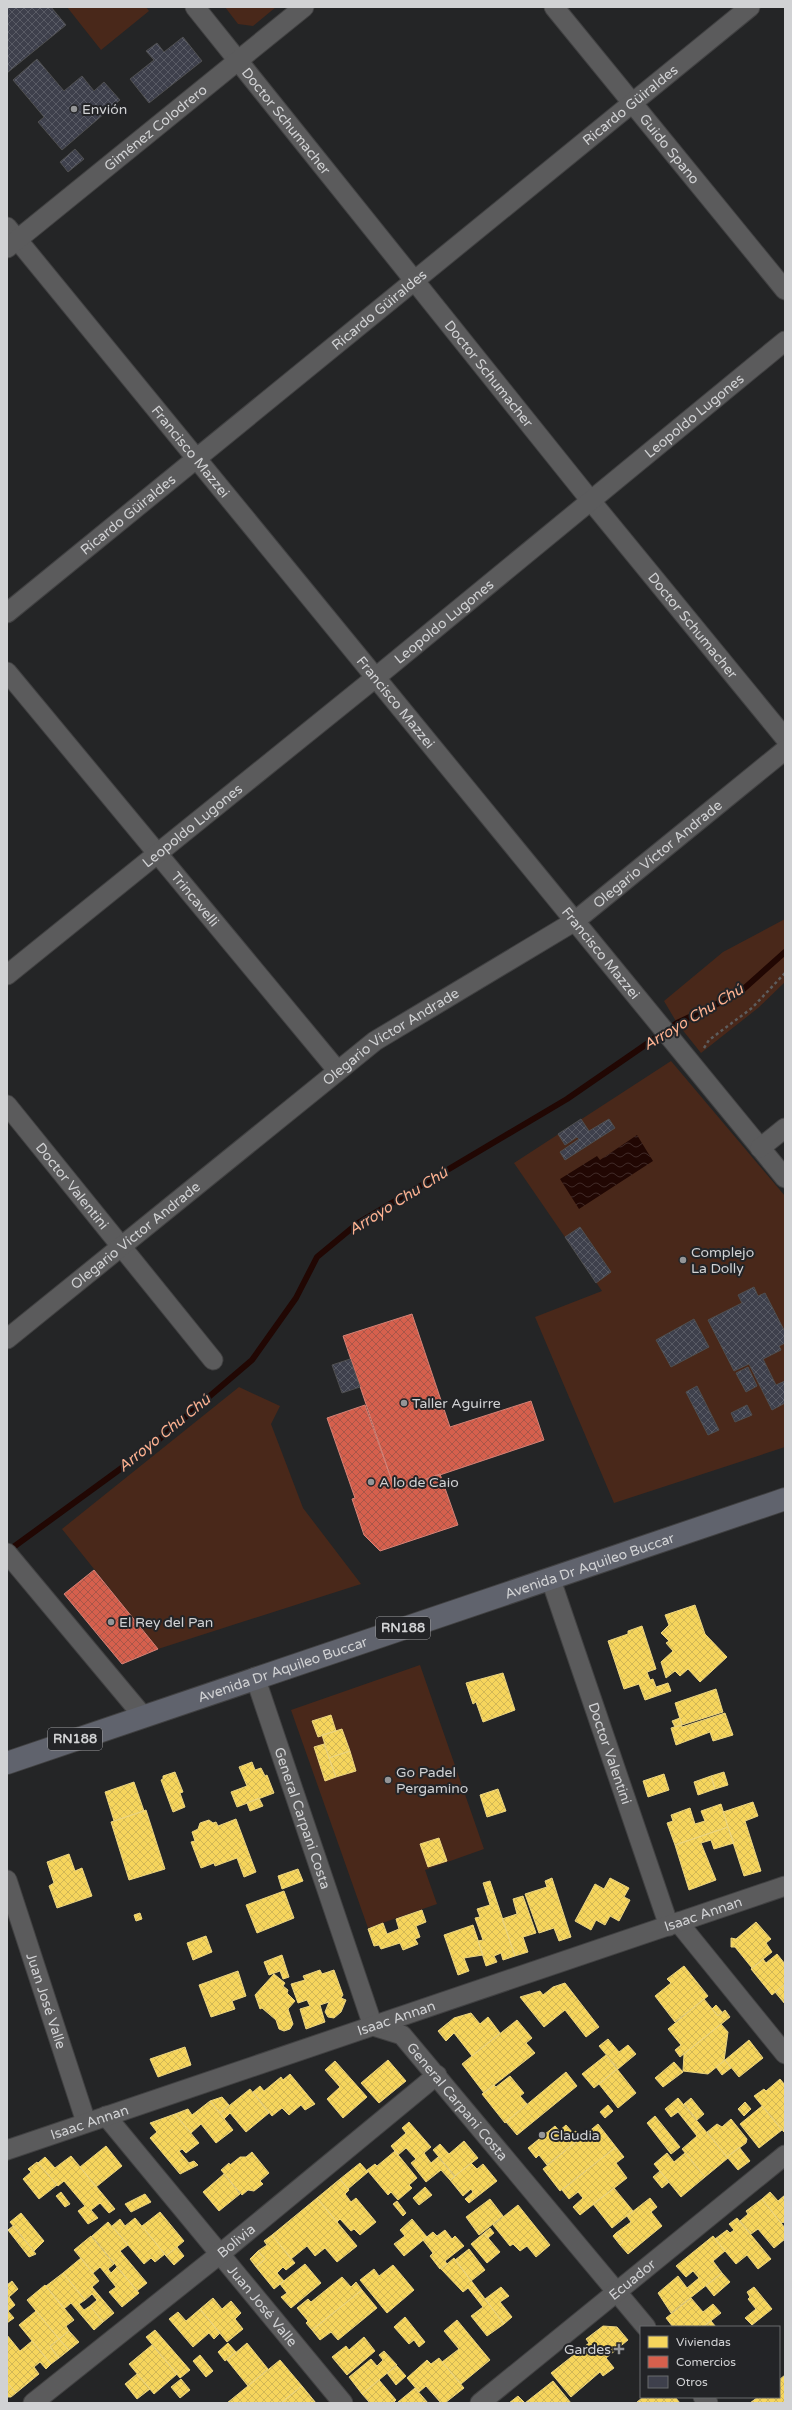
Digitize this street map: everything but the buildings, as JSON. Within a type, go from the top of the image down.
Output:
[{"type":"highway","name":"Avenida Dr Aquileo Buccar","points":[[7,1763],[255,1677],[551,1580],[785,1499]]},
{"type":"street","name":"Doctor Schumacher","points":[[195,7],[414,282],[785,738]]},
{"type":"street","name":"Giménez Colodrero","points":[[11,238],[304,7]]},
{"type":"street","name":"Guido Spano","points":[[554,7],[785,290]]},
{"type":"street","name":"Ricardo Güiraldes","points":[[7,613],[750,7]]},
{"type":"street","name":"Francisco Mazzei","points":[[11,238],[196,459],[785,1178]]},
{"type":"street","name":"Leopoldo Lugones","points":[[7,975],[375,678],[785,341]]},
{"type":"street","name":"Trincavelli","points":[[7,672],[156,854],[337,1070]]},
{"type":"street","name":"Olegario Víctor Andrade","points":[[7,1339],[337,1070],[375,1041],[576,921],[785,750]]},
{"type":"street","name":"Doctor Valentini","points":[[7,1105],[213,1360]]},
{"type":"street","points":[[760,1148],[785,1128]]},
{"type":"street","points":[[7,1553],[143,1716]]},
{"type":"street","name":"Doctor Valentini","points":[[551,1580],[674,1924],[785,2054]]},
{"type":"street","name":"General Carpani Costa","points":[[255,1677],[374,2026],[402,2035],[437,2075],[645,2326]]},
{"type":"street","name":"Juan José Valle","points":[[7,1880],[86,2122]]},
{"type":"street","name":"Isaac Annan","points":[[7,2150],[785,1886]]},
{"type":"street","name":"Bolivia","points":[[33,2403],[220,2254],[437,2075]]},
{"type":"street","name":"Juan José Valle","points":[[106,2116],[343,2403]]},
{"type":"street","name":"Ecuador","points":[[480,2403],[785,2155]]},
{"type":"path","points":[[693,1065],[709,1040],[752,1008],[785,973]]},
{"type":"shaded area","points":[[67,7],[146,7],[149,11],[101,50]]},
{"type":"shaded area","points":[[225,7],[276,7],[253,26],[238,24]]},
{"type":"shaded area","points":[[785,919],[785,982],[758,1008],[701,1053],[677,1023],[664,1001],[723,952]]},
{"type":"shaded area","name":"Complejo La Dolly","points":[[671,1061],[785,1196],[785,1447],[614,1503],[535,1317],[602,1291],[514,1163]]},
{"type":"shaded area","points":[[239,1387],[280,1406],[271,1424],[303,1508],[361,1584],[158,1649],[62,1529]]},
{"type":"shaded area","name":"Go Padel Pergamino","points":[[420,1665],[484,1849],[425,1870],[437,1904],[368,1928],[291,1710]]},
{"type":"water","points":[[637,1135],[653,1161],[579,1209],[560,1179],[597,1156],[600,1160]]},
{"type":"waterway","name":"Arroyo Chu Chú","points":[[8,1551],[149,1448],[252,1360],[296,1298],[317,1257],[358,1223],[567,1099],[677,1023],[738,994],[785,952]]},
{"type":"place","name":"Envión","points":[[74,109]]},
{"type":"place","name":"Complejo La Dolly","points":[[683,1260]]},
{"type":"place","name":"Taller Aguirre","points":[[404,1403]]},
{"type":"place","name":"A lo de Caio","points":[[371,1482]]},
{"type":"place","name":"El Rey del Pan","points":[[111,1622]]},
{"type":"place","name":"Go Padel Pergamino","points":[[388,1780]]},
{"type":"place","name":"Claudia","points":[[542,2135]]},
{"type":"place","name":"Gardes","points":[[619,2349]]}]
